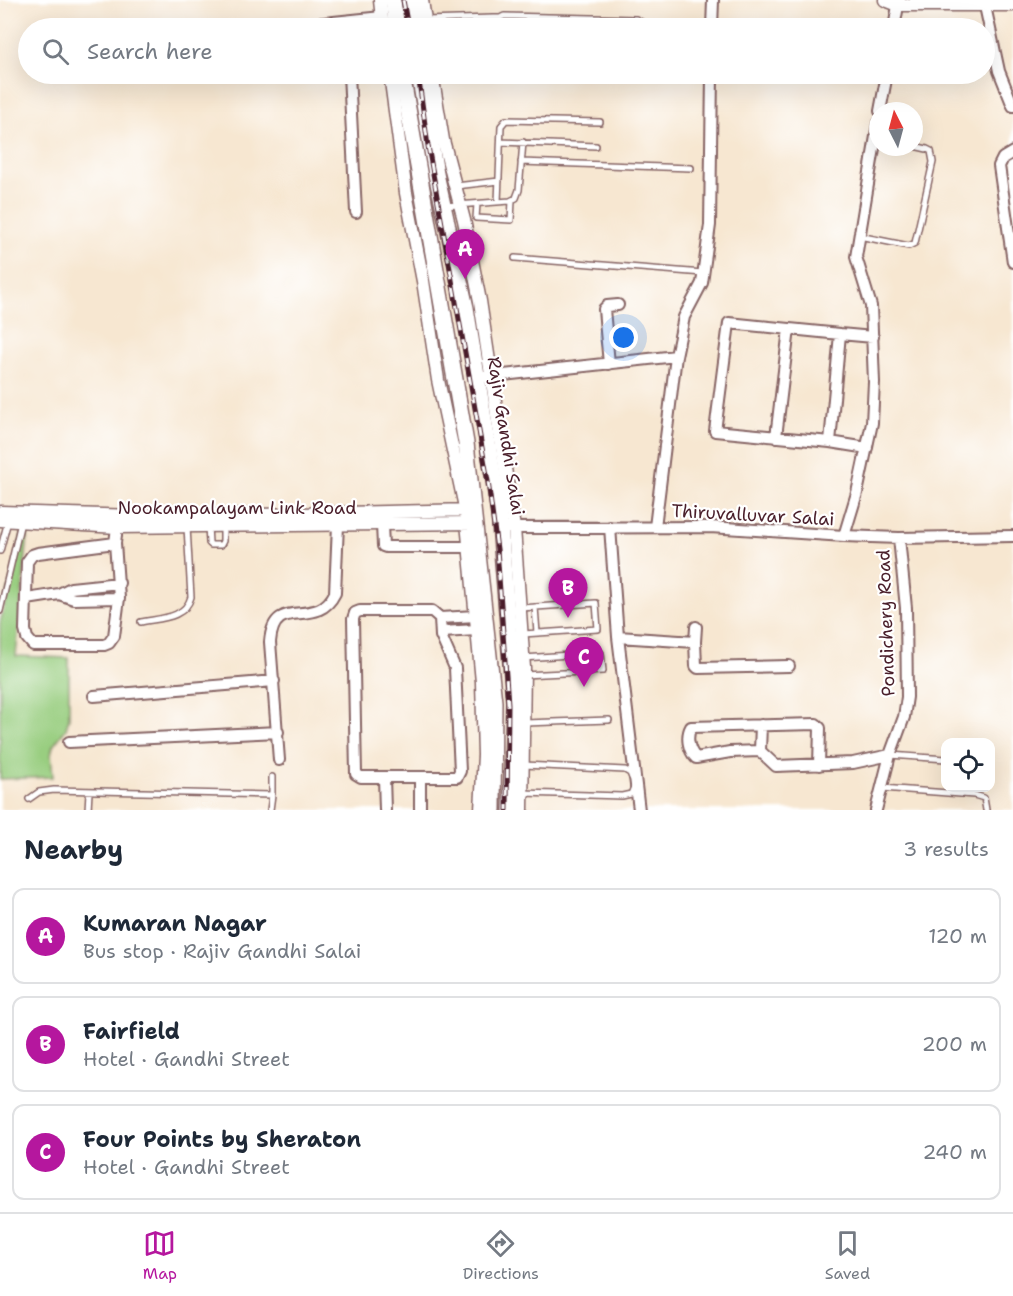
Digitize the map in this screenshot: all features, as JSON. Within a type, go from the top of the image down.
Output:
[{"type":"main road","points":[[393,0],[396,18]]},
{"type":"main road","points":[[410,0],[418,18]]},
{"type":"main road","points":[[404,84],[466,443],[471,517],[494,702],[493,810]]},
{"type":"main road","name":"Rajiv Gandhi Salai","points":[[421,84],[443,206],[484,378],[507,528],[514,701],[511,810]]},
{"type":"main road","points":[[412,131],[428,128]]},
{"type":"street","points":[[380,0],[382,18]]},
{"type":"street","points":[[421,18],[422,0]]},
{"type":"street","points":[[712,18],[713,0]]},
{"type":"street","points":[[885,0],[899,3],[1013,5]]},
{"type":"street","points":[[896,18],[899,3]]},
{"type":"street","points":[[985,6],[988,18]]},
{"type":"street","points":[[995,52],[999,71],[1013,106]]},
{"type":"street","points":[[350,84],[356,212]]},
{"type":"street","points":[[391,84],[406,193],[422,270],[438,380],[471,517],[469,547],[482,682],[484,755],[481,810]]},
{"type":"street","points":[[434,84],[443,140],[480,301],[484,378],[676,356]]},
{"type":"street","points":[[655,527],[676,356],[684,316],[700,288],[710,225],[712,84]]},
{"type":"street","points":[[882,102],[885,84]]},
{"type":"street","points":[[1013,152],[1003,158],[999,166],[1013,262]]},
{"type":"street","points":[[844,536],[857,493],[872,423],[871,306],[856,256],[874,156]]},
{"type":"street","points":[[609,363],[604,309],[607,306],[618,305]]},
{"type":"street","points":[[867,448],[830,442],[715,431],[729,323],[873,337]]},
{"type":"street","points":[[776,437],[789,329]]},
{"type":"street","points":[[830,442],[840,334]]},
{"type":"street","name":"Nookampalayam Link Road","points":[[4,516],[117,527],[382,525],[471,517]]},
{"type":"street","name":"Nookampalayam Link Road","points":[[22,518],[471,517]]},
{"type":"street","points":[[279,760],[270,642],[271,628],[275,620],[282,616],[325,608],[335,593],[338,525]]},
{"type":"street","points":[[382,525],[382,543],[386,547],[469,547]]},
{"type":"street","points":[[115,543],[32,555],[27,562],[25,630],[27,638],[33,645],[104,645],[109,643],[114,636],[119,598],[115,543],[117,527]]},
{"type":"street","points":[[610,527],[618,637],[639,810]]},
{"type":"street","name":"Thiruvalluvar Salai","points":[[507,528],[710,527],[899,538],[1009,536]]},
{"type":"street","points":[[507,528],[519,608],[524,675],[522,810]]},
{"type":"street","name":"Pondichery Road","points":[[876,810],[890,755],[904,717],[907,698],[906,608],[899,538]]},
{"type":"street","points":[[27,598],[59,594],[71,588],[119,583]]},
{"type":"street","points":[[59,594],[74,599],[119,598]]},
{"type":"street","points":[[440,618],[441,636],[455,668],[460,771],[457,777],[361,777],[356,774],[353,619],[356,613],[360,611],[432,612],[440,618],[476,616]]},
{"type":"street","points":[[696,627],[696,666],[698,668],[789,666]]},
{"type":"street","points":[[442,632],[477,630]]},
{"type":"street","points":[[618,637],[695,642]]},
{"type":"street","points":[[93,696],[274,681]]},
{"type":"street","points":[[819,765],[820,728],[816,724],[691,727],[688,732],[691,753],[696,758],[730,752],[760,752],[776,766],[819,765],[853,763],[890,755]]},
{"type":"street","points":[[760,752],[761,725]]},
{"type":"street","points":[[69,742],[278,732]]},
{"type":"street","points":[[384,777],[385,810]]},
{"type":"street","points":[[420,777],[420,810]]},
{"type":"lane","points":[[494,18],[504,16],[592,18]]},
{"type":"lane","points":[[498,202],[501,126],[506,120],[600,122]]},
{"type":"lane","points":[[501,142],[596,146]]},
{"type":"lane","points":[[443,206],[512,201],[518,195],[523,142]]},
{"type":"lane","points":[[859,236],[909,246],[915,243],[933,162],[930,151],[923,149]]},
{"type":"lane","points":[[521,162],[691,168]]},
{"type":"lane","points":[[455,186],[498,181]]},
{"type":"lane","points":[[477,204],[476,218],[511,220],[512,201]]},
{"type":"lane","points":[[515,258],[703,273]]},
{"type":"lane","points":[[0,551],[4,516]]},
{"type":"lane","points":[[0,611],[22,518]]},
{"type":"lane","points":[[208,526],[209,543],[221,545],[223,526]]},
{"type":"lane","points":[[141,622],[174,615],[183,612],[189,606],[191,597],[187,527]]},
{"type":"lane","points":[[519,608],[596,603],[598,629],[521,634]]},
{"type":"lane","points":[[536,607],[537,633]]},
{"type":"lane","points":[[523,658],[601,653],[603,671],[524,675]]},
{"type":"lane","points":[[525,723],[609,720]]},
{"type":"lane","points":[[890,755],[941,759]]},
{"type":"lane","points":[[523,794],[621,796],[631,794],[634,787],[630,773],[625,770],[524,765]]},
{"type":"lane","points":[[270,810],[272,777]]},
{"type":"lane","points":[[882,788],[974,795],[984,798],[986,810]]},
{"type":"lane","points":[[29,799],[45,791],[272,795]]},
{"type":"lane","points":[[88,810],[89,792]]},
{"type":"green space","points":[[22,533],[28,534],[16,656],[69,658],[69,718],[66,729],[53,746],[51,754],[53,777],[0,779],[0,623]]},
{"type":"railway","points":[[403,0],[406,18]]},
{"type":"railway","points":[[419,84],[428,146],[488,481],[497,549],[508,704],[507,810]]},
{"type":"place","name":"Kumaran Nagar","points":[[465,279]]},
{"type":"place","name":"Fairfield","points":[[568,618]]},
{"type":"place","name":"Four Points by Sheraton","points":[[584,687]]}]
